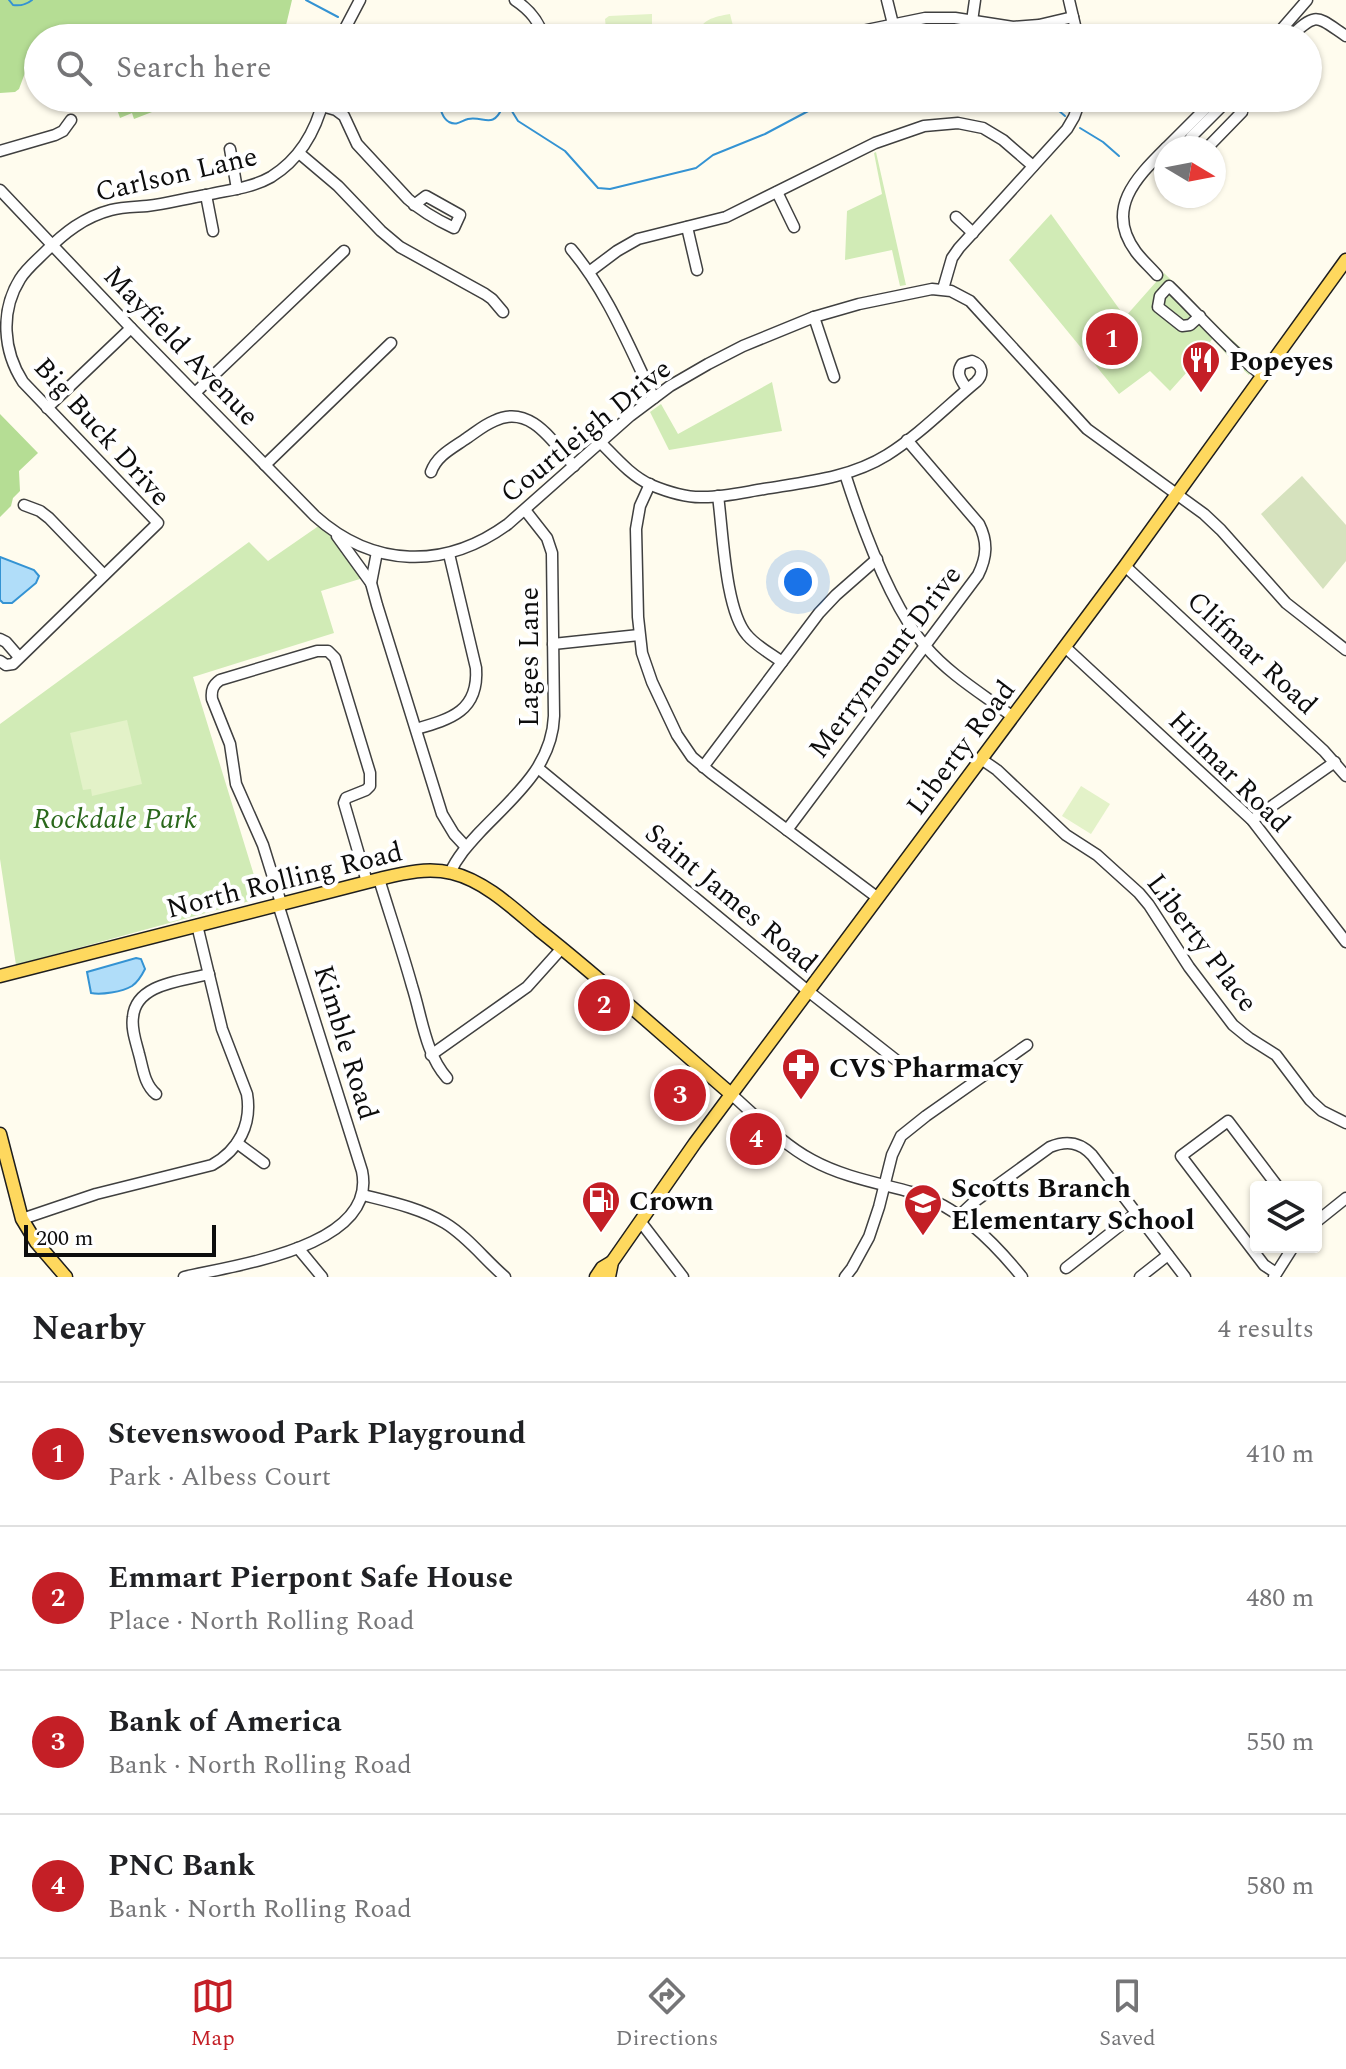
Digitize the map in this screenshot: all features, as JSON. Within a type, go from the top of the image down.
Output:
[{"type":"main road","name":"Liberty Road","points":[[609,1277],[612,1262],[731,1094],[1125,566],[1346,260]]},
{"type":"main road","name":"North Rolling Road","points":[[0,976],[373,880],[436,870],[476,883],[494,895],[562,948],[731,1094]]},
{"type":"main road","points":[[0,1134],[22,1219],[36,1242],[66,1277]]},
{"type":"main road","name":"Liberty Road","points":[[596,1277],[602,1268],[612,1262]]},
{"type":"street","points":[[347,24],[360,0]]},
{"type":"street","points":[[515,0],[533,14],[539,24]]},
{"type":"street","points":[[887,0],[893,24],[940,18],[992,24]]},
{"type":"street","points":[[972,21],[975,0]]},
{"type":"street","points":[[1069,0],[1075,24]]},
{"type":"street","points":[[1286,24],[1307,0]]},
{"type":"street","points":[[1038,24],[1073,17]]},
{"type":"street","points":[[1303,24],[1314,18],[1323,20],[1346,36]]},
{"type":"street","name":"Carlson Lane","points":[[52,245],[71,229],[114,209],[237,189],[269,178],[299,153],[314,130],[320,112]]},
{"type":"street","points":[[339,112],[350,125],[357,144],[414,205]]},
{"type":"street","points":[[1076,112],[1067,129],[952,258],[943,289],[970,301],[1087,429],[1212,522],[1286,603],[1346,650]]},
{"type":"street","points":[[1178,136],[1202,112]]},
{"type":"street","points":[[1192,136],[1216,112]]},
{"type":"street","points":[[1219,136],[1242,112]]},
{"type":"street","points":[[0,151],[55,135],[63,131],[71,120]]},
{"type":"street","points":[[589,272],[638,239],[726,217],[893,136],[924,126],[958,123],[983,128],[1003,140],[1033,166]]},
{"type":"street","points":[[230,149],[237,189]]},
{"type":"street","points":[[299,153],[338,186],[390,240],[485,294],[503,312]]},
{"type":"street","points":[[1154,160],[1135,180],[1124,210],[1126,231],[1134,249],[1157,275]]},
{"type":"street","name":"Mayfield Avenue","points":[[0,190],[131,328],[333,532],[371,583],[442,814],[466,847]]},
{"type":"street","points":[[777,192],[794,227]]},
{"type":"street","points":[[206,195],[213,231]]},
{"type":"street","points":[[956,217],[973,233]]},
{"type":"street","points":[[687,227],[697,270]]},
{"type":"street","name":"Big Buck Drive","points":[[19,657],[158,523],[23,382],[11,359],[5,333],[9,303],[20,279],[52,245]]},
{"type":"street","points":[[571,249],[609,305],[654,398]]},
{"type":"street","points":[[195,393],[344,251]]},
{"type":"street","points":[[1200,316],[1187,327],[1182,326],[1158,307],[1160,296],[1169,286],[1200,316],[1233,351],[1263,376]]},
{"type":"street","name":"Courtleigh Drive","points":[[377,552],[409,557],[449,554],[481,542],[525,510],[654,398],[708,364],[814,317],[918,291],[943,289]]},
{"type":"street","points":[[814,317],[834,377]]},
{"type":"street","points":[[47,408],[131,328]]},
{"type":"street","points":[[265,465],[391,343]]},
{"type":"street","points":[[600,442],[633,474],[650,484],[692,497],[718,496],[845,474],[886,456],[967,389]]},
{"type":"street","points":[[431,472],[445,453],[492,422],[511,416],[537,424],[574,466]]},
{"type":"street","name":"Merrymount Drive","points":[[787,830],[978,575],[985,559],[984,533],[974,517],[907,440]]},
{"type":"street","points":[[845,474],[857,510],[901,612],[925,646],[948,668],[1013,717]]},
{"type":"street","points":[[650,484],[640,506],[636,529],[639,635],[647,670],[677,735],[703,767],[878,898]]},
{"type":"street","points":[[718,496],[735,614],[747,636],[782,662]]},
{"type":"street","points":[[24,505],[49,518],[104,575]]},
{"type":"street","name":"Lages Lane","points":[[450,873],[466,847],[538,768],[548,750],[554,725],[550,545],[543,531],[525,510]]},
{"type":"street","name":"Mayfield Avenue","points":[[333,532],[377,552],[371,583]]},
{"type":"street","points":[[416,729],[455,715],[469,703],[476,687],[476,668],[449,554]]},
{"type":"street","points":[[703,767],[828,603],[877,559]]},
{"type":"street","name":"Clifmar Road","points":[[1125,566],[1335,762],[1346,776]]},
{"type":"street","points":[[553,644],[639,635]]},
{"type":"street","points":[[0,639],[19,657],[9,665],[3,665],[0,661]]},
{"type":"street","name":"Hilmar Road","points":[[1065,647],[1252,820],[1346,942]]},
{"type":"street","name":"Kimble Road","points":[[363,1195],[362,1171],[263,845],[236,784],[230,744],[212,699],[213,687],[220,680],[317,651],[328,651],[335,658],[370,773],[370,786],[346,798],[344,803],[373,880]]},
{"type":"street","name":"Liberty Place","points":[[981,759],[997,770],[1066,835],[1097,855],[1139,893],[1233,1025],[1276,1055],[1322,1111],[1346,1123]]},
{"type":"street","points":[[1252,820],[1335,762]]},
{"type":"street","name":"Saint James Road","points":[[538,768],[896,1060]]},
{"type":"street","points":[[373,880],[408,971],[431,1055],[447,1078]]},
{"type":"street","points":[[22,1219],[96,1194],[212,1165],[237,1143],[247,1123],[249,1104],[226,1042],[197,925]]},
{"type":"street","points":[[431,1055],[527,987],[562,948]]},
{"type":"street","points":[[156,1094],[147,1083],[137,1046],[132,1022],[135,1007],[151,990],[209,974]]},
{"type":"street","points":[[845,1277],[869,1237],[892,1155],[901,1136],[1027,1045]]},
{"type":"street","name":"North Rolling Road","points":[[731,1094],[782,1140],[811,1160],[831,1169],[914,1193],[960,1215],[988,1238],[1022,1277]]},
{"type":"street","points":[[1250,1247],[1181,1156],[1228,1121],[1273,1181]]},
{"type":"street","points":[[960,1215],[1050,1147],[1067,1142],[1080,1145],[1092,1155],[1185,1277]]},
{"type":"street","points":[[237,1143],[264,1163]]},
{"type":"street","points":[[184,1277],[298,1248],[322,1237],[341,1223],[356,1208],[363,1195],[418,1210],[446,1223],[505,1277]]},
{"type":"street","points":[[1322,1217],[1346,1198]]},
{"type":"street","points":[[1066,1268],[1136,1213]]},
{"type":"street","points":[[640,1221],[683,1277]]},
{"type":"street","points":[[298,1248],[322,1277]]},
{"type":"street","points":[[1255,1253],[1275,1275],[1289,1253]]},
{"type":"street","points":[[1140,1277],[1168,1255]]},
{"type":"green space","points":[[0,0],[292,0],[286,24],[24,24],[24,76],[15,92],[0,93]]},
{"type":"green space","points":[[652,14],[652,24],[606,24],[605,19],[609,16]]},
{"type":"green space","points":[[730,14],[732,24],[704,24]]},
{"type":"green space","points":[[118,112],[152,112],[134,119],[132,113],[120,118]]},
{"type":"green space","points":[[876,152],[906,285],[900,286],[892,250],[845,260],[847,211],[882,194]]},
{"type":"green space","points":[[1051,214],[1125,317],[1164,273],[1258,363],[1249,375],[1213,338],[1210,342],[1214,345],[1200,363],[1196,362],[1170,391],[1150,371],[1119,394],[1009,260]]},
{"type":"green space","points":[[772,382],[782,431],[669,450],[650,412],[661,404],[678,434]]},
{"type":"green space","points":[[0,414],[38,453],[19,471],[20,491],[0,517]]},
{"type":"green space","points":[[1302,476],[1346,525],[1346,561],[1323,589],[1261,514]]},
{"type":"green space","name":"Rockdale Park","points":[[320,525],[363,578],[321,591],[334,633],[193,677],[261,898],[16,965],[0,859],[0,724],[249,542],[268,561]]},
{"type":"green space","points":[[127,720],[142,784],[92,796],[91,789],[83,790],[70,733]]},
{"type":"green space","points":[[1081,786],[1110,804],[1091,834],[1062,816]]},
{"type":"water","points":[[0,557],[34,570],[39,576],[36,583],[12,603],[0,600]]},
{"type":"water","points":[[141,959],[145,969],[134,984],[117,991],[91,993],[87,972]]},
{"type":"waterway","points":[[9,0],[13,5],[32,0]]},
{"type":"waterway","points":[[306,0],[338,17]]},
{"type":"waterway","points":[[442,112],[454,124],[468,119],[492,120],[500,112]]},
{"type":"waterway","points":[[512,112],[518,121],[565,151],[598,188],[610,189],[696,168],[713,155],[765,134],[806,112]]},
{"type":"waterway","points":[[1060,112],[1065,116]]},
{"type":"waterway","points":[[1080,128],[1119,156]]},
{"type":"place","name":"Stevenswood Park Playground","points":[[1112,339]]},
{"type":"place","name":"Popeyes","points":[[1201,394]]},
{"type":"place","name":"Emmart Pierpont Safe House","points":[[604,1005]]},
{"type":"place","name":"Bank of America","points":[[680,1095]]},
{"type":"place","name":"CVS Pharmacy","points":[[801,1101]]},
{"type":"place","name":"PNC Bank","points":[[756,1139]]},
{"type":"place","name":"Crown","points":[[601,1234]]},
{"type":"place","name":"Scotts Branch Elementary School","points":[[923,1237]]}]
